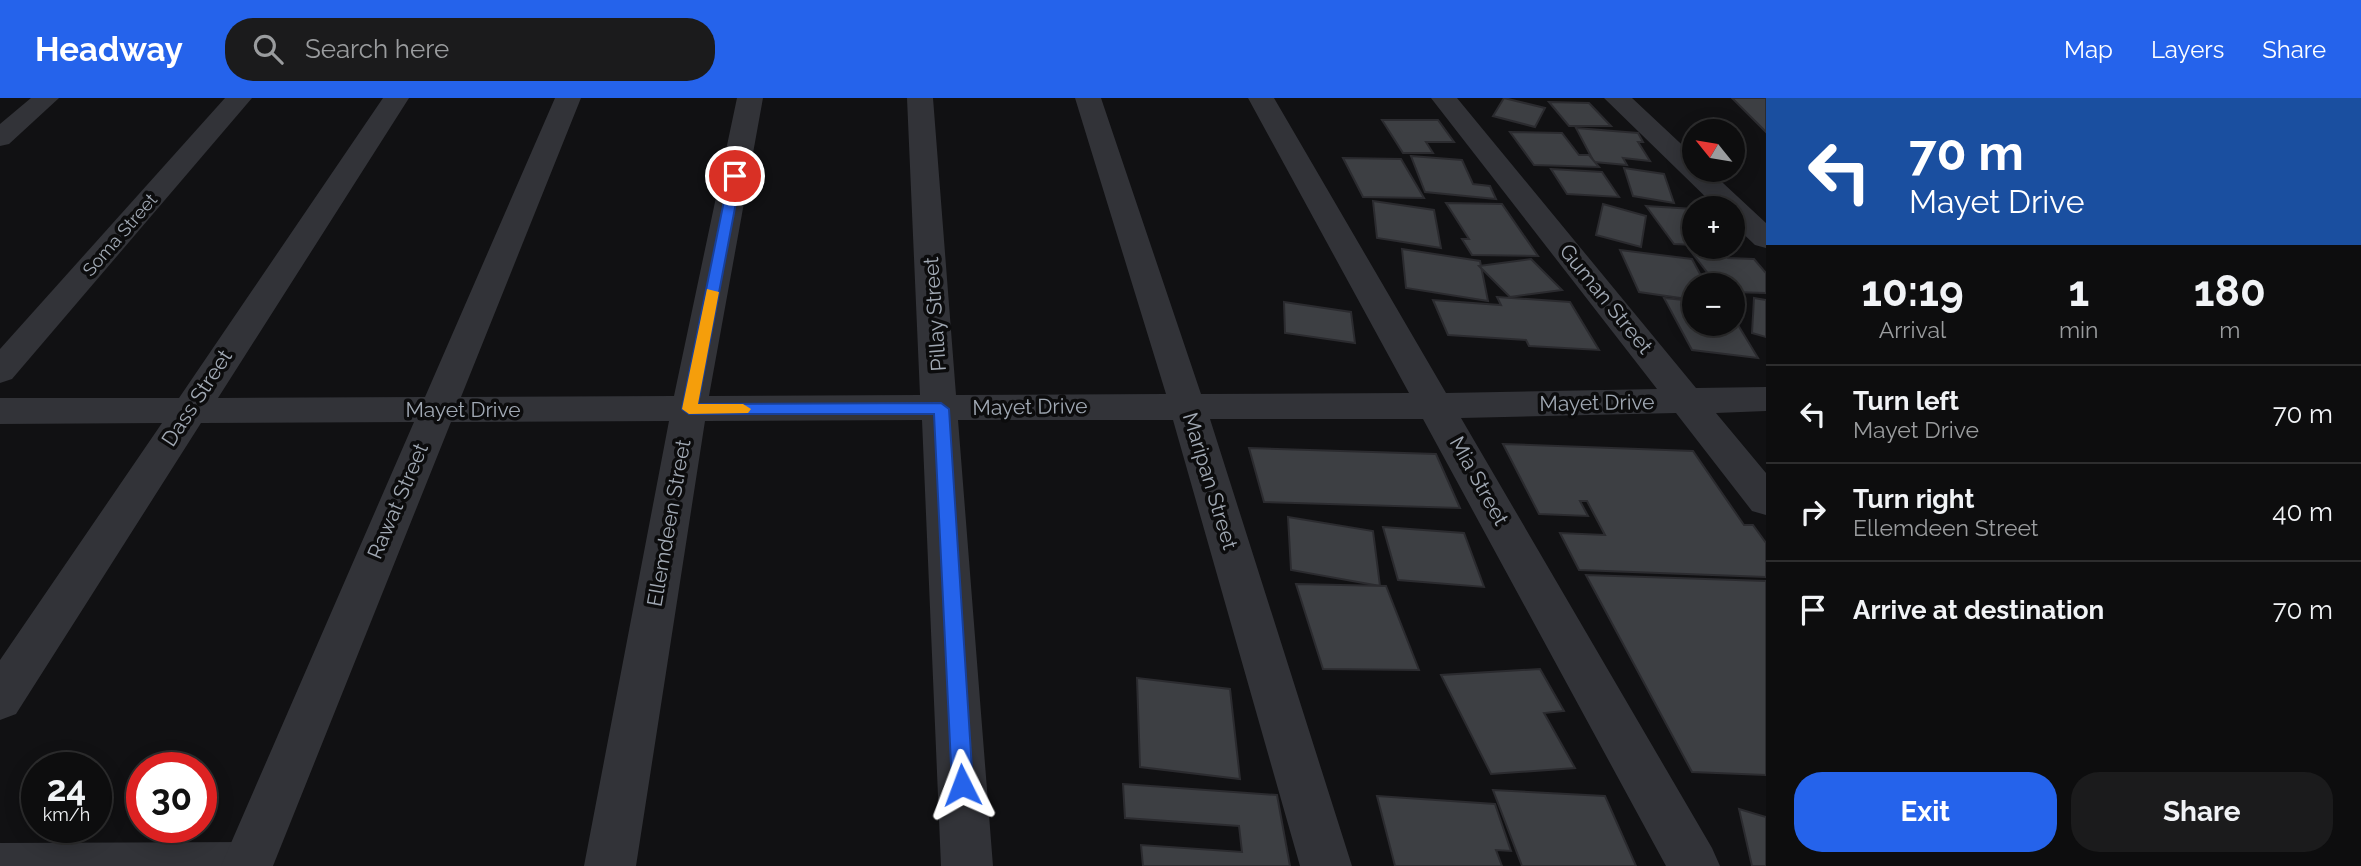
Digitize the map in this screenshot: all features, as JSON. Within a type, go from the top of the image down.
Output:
[{"type":"street","points":[[0,138],[46,98]]},
{"type":"street","name":"Soma Street","points":[[0,371],[239,98]]},
{"type":"street","name":"Dass Street","points":[[0,699],[396,98]]},
{"type":"street","name":"Rawat Street","points":[[248,862],[568,98]]},
{"type":"street","name":"Ellemdeen Street","points":[[610,866],[689,409],[750,98]]},
{"type":"street","name":"Pillay Street","points":[[920,98],[967,866]]},
{"type":"street","name":"Maripan Street","points":[[1088,98],[1187,405],[1326,866]]},
{"type":"street","name":"Mia Street","points":[[1261,98],[1694,866]]},
{"type":"street","name":"Guman Street","points":[[1444,98],[1766,500]]},
{"type":"street","points":[[1617,98],[1766,239]]},
{"type":"street","name":"Mayet Drive","points":[[0,411],[190,408],[436,411],[1187,405],[1436,406],[1766,400]]},
{"type":"lane","points":[[0,859],[248,862]]},
{"type":"building","points":[[1504,98],[1545,108],[1535,127],[1493,116]]},
{"type":"building","points":[[1732,98],[1766,98],[1766,132]]},
{"type":"building","points":[[1549,102],[1589,103],[1611,126],[1569,126]]},
{"type":"building","points":[[1382,120],[1438,120],[1454,142],[1426,142],[1433,153],[1403,153]]},
{"type":"building","points":[[1576,128],[1638,133],[1643,142],[1638,142],[1650,161],[1623,158],[1627,165],[1594,162]]},
{"type":"building","points":[[1510,132],[1562,133],[1579,155],[1589,155],[1599,167],[1534,165]]},
{"type":"building","points":[[1411,156],[1462,160],[1473,184],[1490,186],[1496,199],[1425,192]]},
{"type":"building","points":[[1343,158],[1401,159],[1424,198],[1363,197]]},
{"type":"building","points":[[1624,168],[1664,174],[1674,203],[1633,196]]},
{"type":"building","points":[[1551,169],[1602,172],[1619,197],[1567,194]]},
{"type":"building","points":[[1373,201],[1434,210],[1441,248],[1377,238]]},
{"type":"building","points":[[1446,203],[1502,204],[1538,256],[1472,255],[1462,239],[1469,239]]},
{"type":"building","points":[[1603,204],[1646,216],[1641,247],[1596,235]]},
{"type":"building","points":[[1646,206],[1682,208],[1682,244],[1674,244]]},
{"type":"building","points":[[1402,249],[1480,261],[1488,301],[1406,288]]},
{"type":"building","points":[[1620,250],[1692,259],[1700,273],[1682,273],[1682,298],[1639,292]]},
{"type":"building","points":[[1531,259],[1562,290],[1510,297],[1479,266]]},
{"type":"building","points":[[1697,259],[1754,259],[1766,273],[1766,293],[1745,292],[1745,273],[1708,273]]},
{"type":"building","points":[[1497,297],[1570,302],[1599,350],[1529,346],[1526,340],[1448,335],[1433,300],[1501,305]]},
{"type":"building","points":[[1664,298],[1682,300],[1682,331]]},
{"type":"building","points":[[1754,298],[1766,300],[1766,337],[1752,333]]},
{"type":"building","points":[[1284,302],[1351,312],[1355,343],[1285,333]]},
{"type":"building","points":[[1684,336],[1745,336],[1758,358],[1692,350]]},
{"type":"building","points":[[1503,444],[1693,451],[1744,525],[1753,525],[1766,543],[1766,577],[1579,570],[1560,533],[1605,535],[1587,501],[1580,501],[1588,516],[1539,514]]},
{"type":"building","points":[[1249,448],[1436,454],[1460,508],[1264,502]]},
{"type":"building","points":[[1288,517],[1373,531],[1380,586],[1291,570]]},
{"type":"building","points":[[1383,527],[1464,533],[1484,587],[1398,580]]},
{"type":"building","points":[[1586,575],[1766,581],[1766,775],[1692,772]]},
{"type":"building","points":[[1296,584],[1386,586],[1419,670],[1323,669]]},
{"type":"building","points":[[1540,669],[1564,711],[1544,713],[1575,768],[1491,774],[1441,675]]},
{"type":"building","points":[[1137,678],[1230,689],[1240,779],[1140,767]]},
{"type":"building","points":[[1123,784],[1277,795],[1290,866],[1143,866],[1141,845],[1242,852],[1239,826],[1125,818]]},
{"type":"building","points":[[1493,790],[1605,796],[1636,866],[1522,866]]},
{"type":"building","points":[[1377,796],[1495,804],[1511,851],[1496,850],[1502,866],[1395,866]]},
{"type":"building","points":[[1739,809],[1766,817],[1766,866],[1752,866]]},
{"type":"slow traffic","points":[[712,292],[689,409],[743,409]]},
{"type":"route","points":[[735,176],[689,409],[941,409],[962,785]]}]
